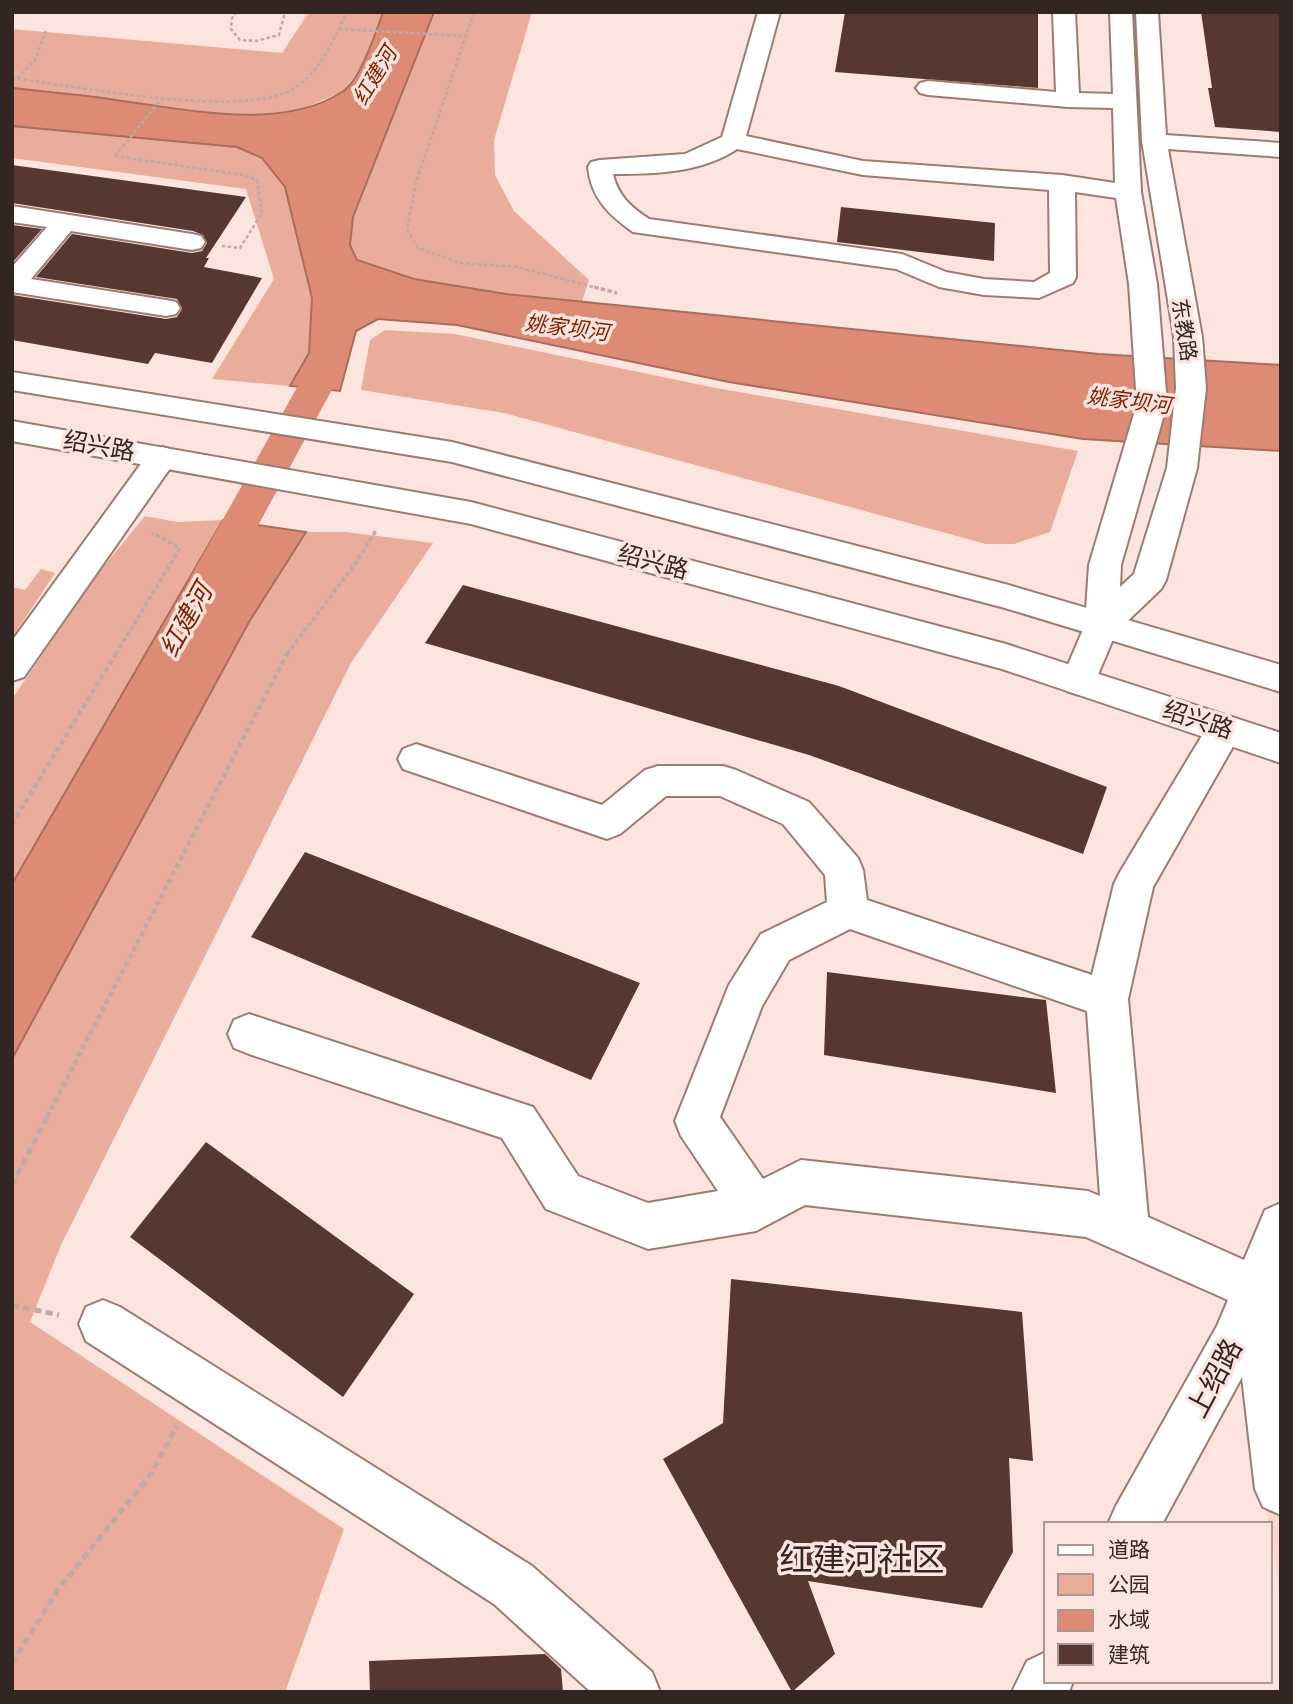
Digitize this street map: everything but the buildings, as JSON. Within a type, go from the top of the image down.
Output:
[{"type":"street","points":[[769,12],[733,141],[721,151],[690,160],[644,166],[600,167],[601,188],[621,212],[642,226],[902,262],[939,279],[984,287],[1039,290],[1063,276],[1062,184]]},
{"type":"street","points":[[1064,12],[1068,100]]},
{"type":"street","name":"东教路","points":[[1079,681],[1102,625],[1105,565],[1152,404],[1143,284],[1128,192],[1121,12]]},
{"type":"street","name":"东教路","points":[[1102,625],[1149,580],[1182,468],[1191,388],[1188,337],[1154,141],[1147,12]]},
{"type":"street","points":[[928,88],[1068,100],[1123,101]]},
{"type":"street","points":[[733,141],[863,168],[1128,192]]},
{"type":"street","points":[[1154,141],[1281,150]]},
{"type":"street","points":[[12,214],[192,242]]},
{"type":"street","points":[[12,284],[65,222]]},
{"type":"street","points":[[12,284],[166,308]]},
{"type":"street","name":"绍兴路","points":[[12,381],[452,452],[991,592],[1281,679]]},
{"type":"street","name":"绍兴路","points":[[12,431],[471,513],[1006,657],[1281,748]]},
{"type":"street","points":[[12,668],[162,457]]},
{"type":"street","points":[[1126,1231],[1107,999],[1134,884],[1225,729]]},
{"type":"street","points":[[416,758],[607,823],[658,781],[723,781],[796,813],[844,870],[848,911]]},
{"type":"street","points":[[756,1208],[698,1121],[744,998],[775,947],[848,911],[1107,999]]},
{"type":"street","points":[[249,1034],[517,1122],[562,1193],[648,1226],[756,1208],[802,1182],[1088,1214],[1256,1289],[1281,1489]]},
{"type":"street","name":"上绍路","points":[[1135,1522],[1235,1342],[1281,1226]]},
{"type":"street","points":[[103,1324],[513,1585],[632,1692]]},
{"type":"path","points":[[237,12],[232,18],[231,29],[240,40],[256,41],[279,35],[285,12]]},
{"type":"path","points":[[15,78],[218,100],[268,99],[290,91],[326,55],[347,12]]},
{"type":"path","points":[[474,12],[416,182],[407,229],[418,248],[460,263],[517,267],[617,293]]},
{"type":"path","points":[[339,29],[466,36]]},
{"type":"path","points":[[15,78],[35,60],[46,31]]},
{"type":"path","points":[[164,95],[115,156],[244,175],[257,180],[262,213],[240,248],[192,242]]},
{"type":"path","points":[[12,1185],[290,649],[355,564],[397,499]]},
{"type":"path","points":[[12,824],[180,548],[121,516]]},
{"type":"path","points":[[12,1663],[58,1590],[151,1475],[199,1385]]},
{"type":"shaded area","points":[[1281,1289],[1281,1605],[1272,1522],[1267,1519]]},
{"type":"green space","points":[[309,12],[383,12],[365,60],[344,91],[294,112],[268,115],[215,113],[12,88],[12,29],[282,53]]},
{"type":"green space","points":[[434,12],[532,12],[494,140],[495,175],[514,211],[589,280],[582,302],[506,294],[414,279],[357,260],[350,245],[353,217]]},
{"type":"green space","points":[[12,126],[237,147],[262,158],[285,187],[312,298],[309,353],[290,386],[212,379],[274,279],[246,189],[12,158]]},
{"type":"green space","points":[[385,330],[455,334],[716,388],[1078,451],[1050,532],[1014,544],[986,544],[504,413],[361,390],[370,340]]},
{"type":"green space","points":[[145,516],[177,522],[223,520],[12,884],[12,699],[99,572]]},
{"type":"green space","points":[[306,532],[346,532],[433,543],[351,663],[61,1245],[30,1322],[344,1529],[285,1692],[12,1692],[12,1059],[249,622]]},
{"type":"green space","points":[[41,569],[55,573],[12,638],[12,587],[25,590]]},
{"type":"water","name":"姚家坝河","points":[[383,12],[434,12],[353,217],[350,245],[357,260],[414,279],[506,294],[1099,354],[1281,365],[1281,451],[1083,439],[729,382],[457,325],[378,319],[356,331],[340,391],[290,386],[309,353],[312,298],[285,187],[262,158],[237,147],[12,126],[12,88],[235,114],[292,111],[318,104],[342,92],[355,78]]},
{"type":"water","points":[[223,520],[306,532],[249,622],[12,1059],[12,884]]},
{"type":"waterway","name":"红建河","points":[[210,578],[322,375],[334,329]]},
{"type":"district","name":"红建河社区","points":[[862,1559]]}]
